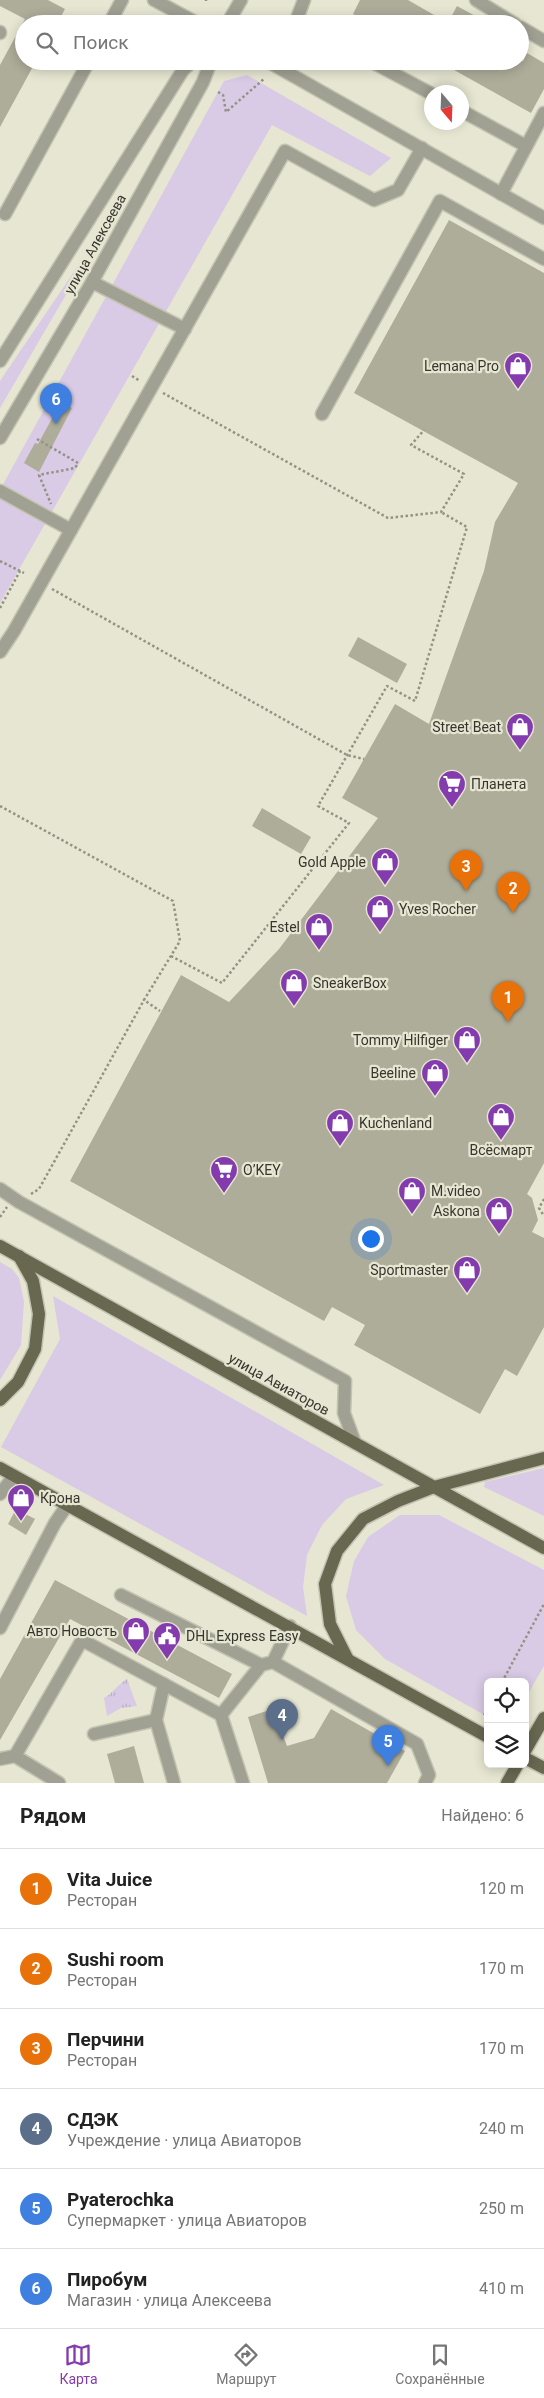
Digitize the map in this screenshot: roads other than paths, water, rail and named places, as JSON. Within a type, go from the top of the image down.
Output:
[{"type":"main road","name":"улица Авиаторов","points":[[0,1246],[544,1548]]},
{"type":"main road","points":[[0,1400],[18,1382],[35,1349],[39,1314],[33,1281],[19,1256]]},
{"type":"main road","points":[[347,1658],[330,1624],[325,1584],[337,1551],[363,1519],[398,1501],[434,1487],[544,1458]]},
{"type":"main road","points":[[0,1468],[290,1626],[484,1735]]},
{"type":"main road","points":[[529,1744],[544,1718]]},
{"type":"main road","points":[[529,1760],[544,1768]]},
{"type":"main road","points":[[507,1783],[516,1768]]},
{"type":"street","points":[[114,15],[122,0]]},
{"type":"street","points":[[154,0],[182,15]]},
{"type":"street","points":[[232,15],[241,0]]},
{"type":"street","points":[[298,15],[304,0]]},
{"type":"street","points":[[476,0],[500,15]]},
{"type":"street","points":[[529,32],[544,41]]},
{"type":"street","points":[[2,216],[84,70]]},
{"type":"street","name":"улица Алексеева","points":[[0,361],[183,70]]},
{"type":"street","name":"улица Алексеева","points":[[0,438],[92,282],[203,82],[208,70]]},
{"type":"street","points":[[283,70],[544,218]]},
{"type":"street","points":[[387,70],[424,90]]},
{"type":"street","points":[[501,194],[544,113]]},
{"type":"street","points":[[469,115],[526,146]]},
{"type":"street","points":[[1,647],[14,631],[285,151],[374,200],[398,190],[422,148]]},
{"type":"street","points":[[322,414],[440,202],[544,259]]},
{"type":"street","points":[[92,282],[185,329]]},
{"type":"street","points":[[0,491],[71,530]]},
{"type":"street","points":[[0,1190],[345,1381],[344,1413],[355,1443]]},
{"type":"street","points":[[0,1494],[14,1476]]},
{"type":"street","points":[[0,1628],[55,1523],[68,1504]]},
{"type":"street","points":[[121,1595],[267,1663],[417,1744],[429,1775],[425,1783]]},
{"type":"street","points":[[221,1715],[267,1663],[290,1626]]},
{"type":"street","points":[[0,1760],[15,1756],[82,1640],[221,1715],[243,1783]]},
{"type":"street","points":[[164,1684],[156,1720],[174,1783]]},
{"type":"street","points":[[94,1734],[156,1720]]},
{"type":"street","points":[[15,1756],[59,1783]]},
{"type":"place","name":"Lemana Pro","points":[[518,390]]},
{"type":"place","name":"Пиробум","points":[[56,424]]},
{"type":"place","name":"Street Beat","points":[[520,751]]},
{"type":"place","name":"Планета","points":[[452,808]]},
{"type":"place","name":"Gold Apple","points":[[385,886]]},
{"type":"place","name":"Перчини","points":[[466,891]]},
{"type":"place","name":"Sushi room","points":[[513,913]]},
{"type":"place","name":"Yves Rocher","points":[[380,933]]},
{"type":"place","name":"Estel","points":[[319,951]]},
{"type":"place","name":"SneakerBox","points":[[294,1007]]},
{"type":"place","name":"Vita Juice","points":[[508,1022]]},
{"type":"place","name":"Tommy Hilfiger","points":[[467,1064]]},
{"type":"place","name":"Beeline","points":[[435,1097]]},
{"type":"place","name":"Всёсмарт","points":[[501,1141]]},
{"type":"place","name":"Kuchenland","points":[[340,1147]]},
{"type":"place","name":"O’KEY","points":[[224,1194]]},
{"type":"place","name":"M.video","points":[[412,1215]]},
{"type":"place","name":"Askona","points":[[499,1235]]},
{"type":"place","name":"Sportmaster","points":[[467,1294]]},
{"type":"place","name":"Крона","points":[[21,1522]]},
{"type":"place","name":"Авто Новость","points":[[136,1655]]},
{"type":"place","name":"DHL Express Easy","points":[[167,1660]]},
{"type":"place","name":"СДЭК","points":[[282,1740]]},
{"type":"place","name":"Pyaterochka","points":[[388,1766]]}]
